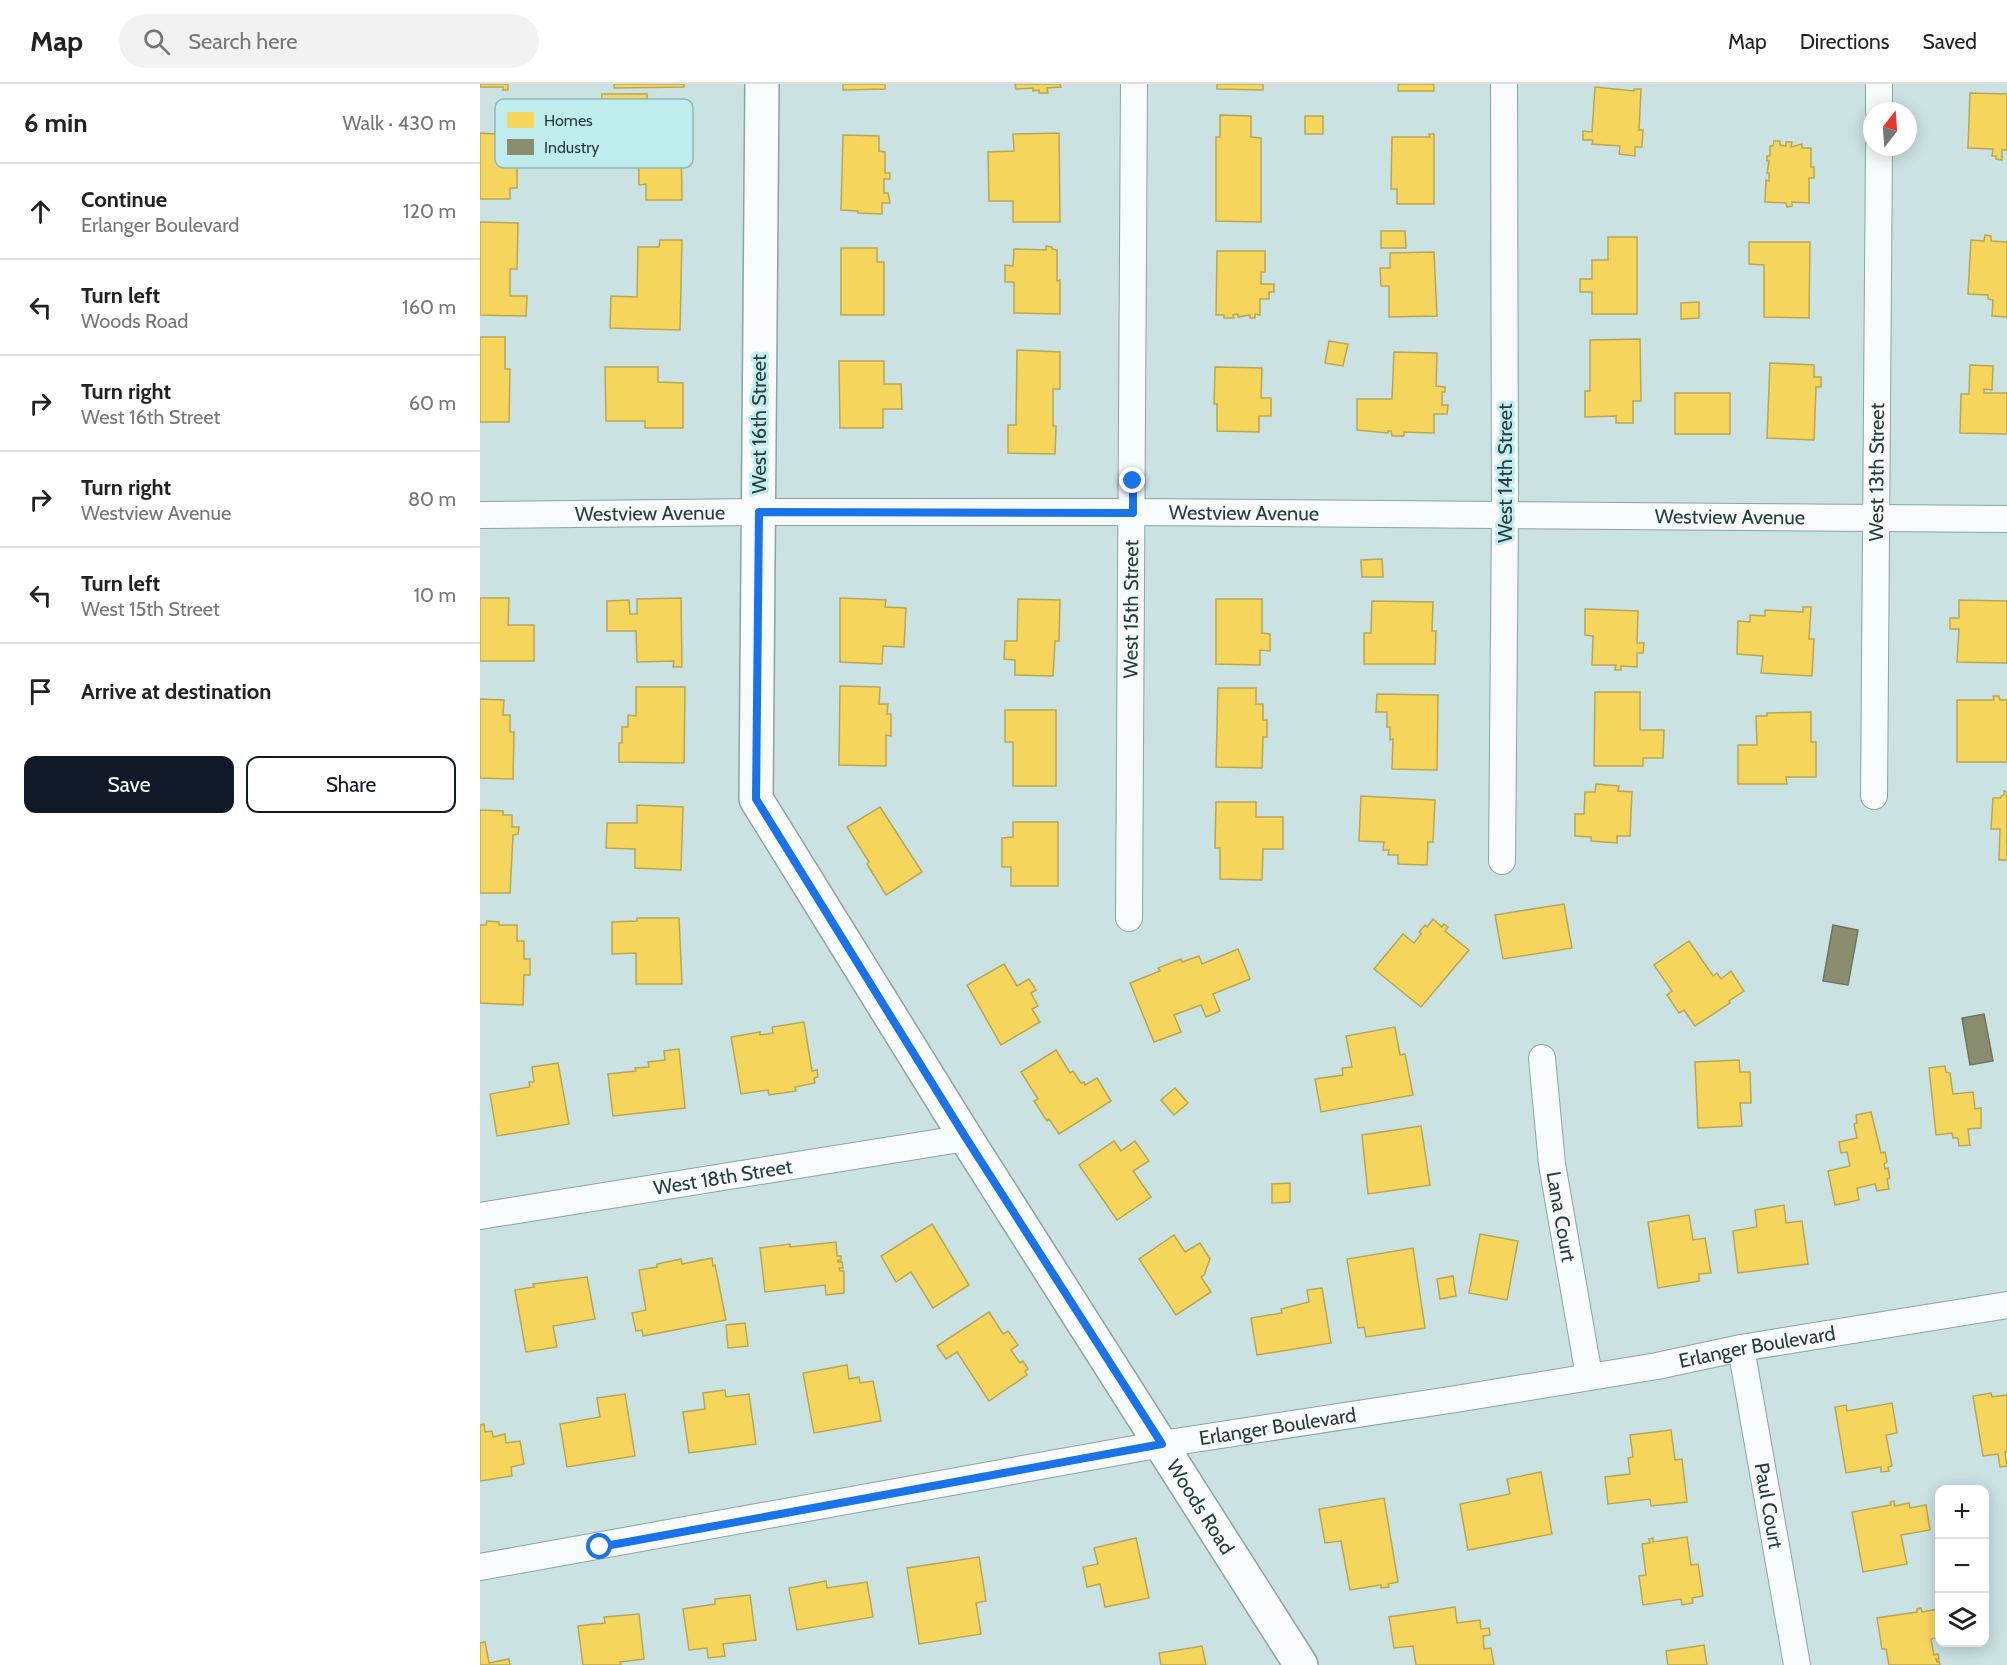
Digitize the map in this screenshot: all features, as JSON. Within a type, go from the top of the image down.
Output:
[{"type":"street","name":"West 16th Street","points":[[756,799],[762,84]]},
{"type":"street","name":"West 15th Street","points":[[1129,918],[1134,84]]},
{"type":"street","name":"West 14th Street","points":[[1502,861],[1505,516],[1504,84]]},
{"type":"street","points":[[1879,102],[1880,84]]},
{"type":"street","name":"West 13th Street","points":[[1874,796],[1879,156]]},
{"type":"street","name":"Westview Avenue","points":[[480,515],[759,512],[2007,519]]},
{"type":"street","name":"Woods Road","points":[[756,799],[966,1138],[1301,1665]]},
{"type":"street","name":"Lana Court","points":[[1542,1058],[1552,1164],[1589,1376]]},
{"type":"street","name":"West 18th Street","points":[[480,1216],[966,1138]]},
{"type":"street","name":"Erlanger Boulevard","points":[[480,1568],[1162,1444],[1657,1366],[1741,1348],[2007,1305]]},
{"type":"street","name":"Paul Court","points":[[1741,1348],[1797,1665]]},
{"type":"building: Homes","points":[[480,84],[508,84],[508,90],[503,90],[503,87],[480,87]]},
{"type":"building: Homes","points":[[614,84],[684,84],[684,87],[614,88]]},
{"type":"building: Homes","points":[[843,84],[885,84],[885,89],[843,90]]},
{"type":"building: Homes","points":[[1015,84],[1060,84],[1061,87],[1047,88],[1048,93],[1039,93],[1039,90],[1033,91],[1033,88],[1016,89]]},
{"type":"building: Homes","points":[[1217,84],[1263,84],[1263,90],[1217,89]]},
{"type":"building: Homes","points":[[1398,84],[1434,84],[1434,91],[1398,91]]},
{"type":"building: Homes","points":[[1595,87],[1634,91],[1634,89],[1641,89],[1639,130],[1643,130],[1642,147],[1635,147],[1635,156],[1619,154],[1620,146],[1592,144],[1593,140],[1583,140],[1583,131],[1592,132]]},
{"type":"building: Homes","points":[[1970,93],[2007,94],[2007,150],[2002,150],[2002,160],[1992,156],[1993,149],[1968,148]]},
{"type":"building: Homes","points":[[602,94],[647,94],[647,99],[602,99]]},
{"type":"building: Homes","points":[[1220,115],[1251,116],[1251,137],[1261,138],[1261,222],[1216,221],[1216,137],[1220,137]]},
{"type":"building: Homes","points":[[1305,116],[1323,116],[1323,134],[1305,134]]},
{"type":"building: Homes","points":[[480,133],[495,134],[495,168],[517,168],[517,188],[510,188],[510,199],[480,199]]},
{"type":"building: Homes","points":[[1059,133],[1060,222],[1013,222],[1013,201],[989,201],[988,152],[1014,151],[1013,134]]},
{"type":"building: Homes","points":[[1429,134],[1434,134],[1434,204],[1397,204],[1397,189],[1391,189],[1392,137],[1430,137]]},
{"type":"building: Homes","points":[[843,135],[879,136],[879,151],[885,152],[885,173],[890,173],[890,179],[884,179],[884,193],[888,193],[890,203],[882,203],[882,214],[841,210]]},
{"type":"building: Homes","points":[[1774,141],[1780,141],[1780,145],[1786,146],[1786,142],[1792,142],[1791,147],[1802,144],[1802,148],[1811,148],[1811,167],[1814,167],[1814,178],[1809,178],[1809,203],[1792,202],[1792,206],[1787,207],[1786,203],[1765,202],[1766,180],[1769,181],[1767,156],[1770,156],[1770,146],[1773,146]]},
{"type":"building: Homes","points":[[639,168],[682,168],[682,200],[646,200],[646,184],[639,185]]},
{"type":"building: Homes","points":[[480,222],[518,223],[517,269],[510,269],[510,296],[527,296],[526,316],[480,315]]},
{"type":"building: Homes","points":[[1381,231],[1405,231],[1406,248],[1381,248]]},
{"type":"building: Homes","points":[[1985,235],[1991,236],[1991,241],[2007,242],[2007,317],[1992,316],[1993,300],[1988,299],[1988,295],[1968,294],[1971,240],[1984,241]]},
{"type":"building: Homes","points":[[1608,237],[1637,237],[1637,314],[1592,314],[1592,292],[1580,292],[1580,279],[1592,279],[1592,260],[1608,260]]},
{"type":"building: Homes","points":[[660,240],[682,240],[680,330],[610,328],[611,296],[637,297],[638,247],[659,247]]},
{"type":"building: Homes","points":[[1749,242],[1810,242],[1809,318],[1764,317],[1764,265],[1749,264]]},
{"type":"building: Homes","points":[[1046,246],[1057,250],[1060,314],[1014,313],[1014,282],[1005,282],[1005,265],[1013,266],[1014,249],[1046,250]]},
{"type":"building: Homes","points":[[841,248],[877,248],[877,262],[884,262],[884,315],[841,315]]},
{"type":"building: Homes","points":[[1217,251],[1265,251],[1265,272],[1261,272],[1261,284],[1274,284],[1274,292],[1269,292],[1269,299],[1260,299],[1260,315],[1255,314],[1255,318],[1250,318],[1250,315],[1238,317],[1238,314],[1233,315],[1234,318],[1224,318],[1224,315],[1216,315]]},
{"type":"building: Homes","points":[[1434,252],[1437,316],[1389,317],[1389,286],[1381,286],[1380,268],[1390,268],[1390,253]]},
{"type":"building: Homes","points":[[1699,302],[1699,318],[1681,319],[1681,303]]},
{"type":"building: Homes","points":[[480,337],[505,337],[505,369],[510,369],[509,422],[480,422]]},
{"type":"building: Homes","points":[[1640,339],[1641,401],[1633,401],[1633,423],[1616,423],[1616,416],[1585,417],[1585,391],[1590,391],[1590,340]]},
{"type":"building: Homes","points":[[1329,341],[1348,344],[1343,366],[1325,363]]},
{"type":"building: Homes","points":[[1017,350],[1060,352],[1060,389],[1053,389],[1053,426],[1056,426],[1055,454],[1008,453],[1008,425],[1016,425]]},
{"type":"building: Homes","points":[[1394,352],[1437,353],[1436,386],[1445,387],[1445,392],[1442,392],[1442,405],[1448,405],[1447,414],[1434,414],[1434,433],[1404,432],[1404,436],[1392,436],[1391,431],[1388,433],[1357,430],[1357,399],[1392,399]]},
{"type":"building: Homes","points":[[839,361],[884,361],[884,384],[901,384],[902,409],[883,409],[883,428],[840,428]]},
{"type":"building: Homes","points":[[1770,363],[1814,365],[1814,377],[1821,377],[1821,387],[1816,387],[1814,440],[1767,438]]},
{"type":"building: Homes","points":[[1970,365],[1993,366],[1992,390],[1984,389],[1984,393],[2007,393],[2007,434],[1960,433],[1961,394],[1969,394]]},
{"type":"building: Homes","points":[[605,367],[658,367],[658,382],[683,383],[683,428],[645,428],[645,421],[606,421]]},
{"type":"building: Homes","points":[[1215,367],[1262,368],[1261,398],[1271,398],[1271,416],[1259,416],[1259,432],[1217,431],[1217,404],[1214,404]]},
{"type":"building: Homes","points":[[1675,393],[1730,393],[1730,434],[1675,434]]},
{"type":"building: Homes","points":[[1382,559],[1383,577],[1362,577],[1361,560]]},
{"type":"building: Homes","points":[[480,598],[509,598],[508,625],[534,625],[534,661],[480,661]]},
{"type":"building: Homes","points":[[681,598],[682,667],[673,667],[674,661],[637,662],[636,631],[607,631],[607,601],[629,600],[630,614],[637,614],[637,599]]},
{"type":"building: Homes","points":[[840,598],[886,600],[885,607],[906,608],[904,647],[883,646],[882,664],[840,662]]},
{"type":"building: Homes","points":[[1018,599],[1060,600],[1059,641],[1055,641],[1053,676],[1015,675],[1015,660],[1004,659],[1005,641],[1017,641]]},
{"type":"building: Homes","points":[[1216,599],[1262,599],[1262,633],[1270,634],[1270,651],[1260,650],[1260,665],[1216,664]]},
{"type":"building: Homes","points":[[1959,600],[2007,601],[2007,663],[1957,662],[1959,629],[1950,629],[1950,618],[1959,618]]},
{"type":"building: Homes","points":[[1372,601],[1433,602],[1432,631],[1436,631],[1435,664],[1364,664],[1364,633],[1371,633]]},
{"type":"building: Homes","points":[[1803,607],[1811,607],[1809,639],[1814,639],[1812,676],[1761,673],[1763,656],[1737,654],[1738,621],[1750,622],[1750,615],[1765,616],[1765,610],[1803,612]]},
{"type":"building: Homes","points":[[1585,609],[1638,611],[1637,643],[1644,643],[1643,653],[1637,653],[1637,667],[1621,666],[1621,670],[1615,670],[1616,665],[1592,665],[1593,636],[1585,635]]},
{"type":"building: Homes","points":[[840,686],[880,687],[879,704],[888,704],[887,714],[891,714],[891,736],[886,735],[886,766],[839,765]]},
{"type":"building: Homes","points":[[636,687],[685,687],[684,763],[619,762],[622,727],[628,727],[628,715],[636,716]]},
{"type":"building: Homes","points":[[1218,688],[1256,688],[1256,704],[1263,704],[1263,720],[1267,720],[1267,737],[1263,737],[1262,768],[1216,767]]},
{"type":"building: Homes","points":[[1595,692],[1640,692],[1640,730],[1664,730],[1663,758],[1643,758],[1643,766],[1594,766]]},
{"type":"building: Homes","points":[[1377,694],[1438,695],[1437,770],[1392,769],[1393,739],[1390,740],[1390,727],[1387,727],[1387,712],[1376,712]]},
{"type":"building: Homes","points":[[1993,696],[1999,696],[2000,700],[2007,700],[2007,762],[1957,762],[1957,700],[1994,700]]},
{"type":"building: Homes","points":[[480,699],[504,700],[503,715],[510,715],[510,732],[514,732],[513,779],[480,778]]},
{"type":"building: Homes","points":[[1005,710],[1056,710],[1056,786],[1013,786],[1013,742],[1005,742]]},
{"type":"building: Homes","points":[[1811,712],[1811,742],[1816,742],[1816,777],[1786,777],[1787,784],[1738,784],[1738,745],[1757,745],[1756,716],[1767,716],[1767,713]]},
{"type":"building: Homes","points":[[1596,784],[1619,786],[1618,791],[1632,792],[1630,836],[1617,836],[1617,843],[1591,841],[1591,837],[1575,836],[1575,814],[1584,814],[1585,792],[1595,792]]},
{"type":"building: Homes","points":[[2004,791],[2007,792],[2007,860],[1999,860],[2000,829],[1991,829],[1993,798],[2001,798]]},
{"type":"building: Homes","points":[[1361,796],[1435,800],[1433,842],[1428,842],[1427,865],[1398,864],[1398,855],[1388,855],[1389,850],[1383,850],[1384,842],[1359,841]]},
{"type":"building: Homes","points":[[1216,802],[1256,802],[1256,817],[1283,817],[1283,849],[1263,849],[1262,880],[1220,879],[1220,848],[1215,848]]},
{"type":"building: Homes","points":[[637,805],[683,807],[681,870],[635,868],[635,849],[606,848],[607,823],[637,823]]},
{"type":"building: Homes","points":[[880,807],[922,872],[886,895],[847,827]]},
{"type":"building: Homes","points":[[480,810],[503,811],[503,815],[512,815],[512,827],[519,827],[518,834],[513,835],[510,893],[480,893]]},
{"type":"building: Homes","points":[[1013,822],[1058,822],[1058,886],[1011,886],[1011,867],[1002,867],[1002,838],[1013,837]]},
{"type":"building: Homes","points":[[1564,904],[1572,948],[1503,959],[1495,915]]},
{"type":"building: Homes","points":[[637,918],[679,918],[682,984],[636,984],[636,953],[612,954],[612,922],[637,921]]},
{"type":"building: Homes","points":[[1433,919],[1442,927],[1444,924],[1448,927],[1445,931],[1469,950],[1421,1007],[1374,969],[1403,934],[1414,943],[1421,934],[1419,932]]},
{"type":"building: Homes","points":[[487,921],[499,922],[499,925],[517,925],[517,941],[524,941],[524,959],[530,959],[530,975],[524,975],[523,1005],[480,1003],[480,925],[486,925]]},
{"type":"building: Homes","points":[[1689,941],[1713,976],[1717,973],[1721,979],[1731,971],[1744,991],[1695,1026],[1684,1010],[1679,1013],[1667,995],[1672,991],[1654,965]]},
{"type":"building: Homes","points":[[1238,949],[1250,979],[1213,994],[1220,1011],[1206,1017],[1201,1005],[1174,1015],[1181,1032],[1154,1042],[1130,983],[1160,971],[1158,968],[1181,959],[1182,962],[1199,956],[1202,964]]},
{"type":"building: Homes","points":[[1004,964],[1017,986],[1029,979],[1036,990],[1031,993],[1038,1006],[1032,1009],[1040,1022],[1001,1045],[967,985]]},
{"type":"building: Homes","points":[[804,1022],[812,1071],[817,1070],[818,1077],[814,1078],[815,1083],[795,1087],[796,1091],[769,1095],[768,1090],[741,1094],[731,1037],[760,1032],[760,1035],[773,1033],[772,1027]]},
{"type":"building: Homes","points":[[1395,1027],[1400,1055],[1405,1054],[1413,1095],[1321,1112],[1315,1079],[1343,1075],[1342,1068],[1352,1067],[1346,1036]]},
{"type":"building: Homes","points":[[679,1049],[685,1108],[613,1116],[608,1074],[649,1067],[648,1062],[665,1060],[664,1051]]},
{"type":"building: Homes","points":[[1056,1050],[1070,1073],[1073,1071],[1081,1083],[1084,1082],[1085,1085],[1097,1078],[1111,1101],[1059,1134],[1034,1101],[1038,1099],[1021,1072]]},
{"type":"building: Homes","points":[[1739,1060],[1740,1072],[1750,1072],[1751,1103],[1740,1103],[1742,1126],[1698,1128],[1695,1062]]},
{"type":"building: Homes","points":[[558,1063],[569,1124],[497,1136],[490,1094],[530,1087],[529,1082],[534,1082],[532,1067]]},
{"type":"building: Homes","points":[[1945,1066],[1946,1072],[1950,1073],[1953,1094],[1973,1092],[1975,1109],[1981,1108],[1981,1128],[1968,1129],[1970,1145],[1959,1146],[1958,1138],[1953,1138],[1952,1133],[1936,1135],[1929,1068]]},
{"type":"building: Homes","points":[[1175,1088],[1188,1103],[1174,1115],[1161,1100]]},
{"type":"building: Homes","points":[[1871,1112],[1881,1153],[1885,1152],[1887,1162],[1884,1164],[1885,1169],[1888,1168],[1890,1178],[1887,1179],[1889,1189],[1877,1191],[1875,1184],[1857,1188],[1859,1200],[1835,1205],[1828,1171],[1850,1166],[1847,1152],[1841,1153],[1839,1142],[1857,1138],[1854,1124],[1857,1123],[1856,1115]]},
{"type":"building: Homes","points":[[1421,1126],[1430,1185],[1368,1194],[1362,1135]]},
{"type":"building: Homes","points":[[1114,1141],[1121,1151],[1135,1141],[1149,1161],[1133,1171],[1151,1197],[1117,1220],[1079,1165]]},
{"type":"building: Homes","points":[[1290,1183],[1290,1202],[1272,1203],[1272,1184]]},
{"type":"building: Homes","points":[[1784,1205],[1786,1223],[1802,1221],[1808,1264],[1738,1273],[1733,1231],[1757,1227],[1755,1210]]},
{"type":"building: Homes","points":[[1689,1215],[1693,1240],[1705,1238],[1711,1273],[1699,1274],[1699,1281],[1658,1288],[1648,1222]]},
{"type":"building: Homes","points":[[932,1224],[969,1285],[933,1308],[911,1272],[896,1282],[881,1256]]},
{"type":"building: Homes","points":[[1480,1234],[1518,1241],[1507,1300],[1469,1293]]},
{"type":"building: Homes","points":[[1174,1235],[1185,1252],[1200,1243],[1210,1259],[1201,1277],[1211,1292],[1176,1315],[1139,1259]]},
{"type":"building: Homes","points":[[836,1242],[837,1256],[841,1256],[838,1262],[842,1262],[843,1268],[839,1268],[840,1271],[844,1271],[844,1293],[826,1295],[825,1285],[765,1292],[760,1248]]},
{"type":"building: Homes","points":[[1413,1248],[1425,1328],[1366,1337],[1364,1327],[1358,1328],[1347,1259]]},
{"type":"building: Homes","points":[[712,1258],[726,1320],[643,1336],[642,1330],[636,1331],[632,1313],[646,1310],[639,1270],[681,1259],[682,1264]]},
{"type":"building: Homes","points":[[1453,1276],[1456,1296],[1440,1299],[1437,1279]]},
{"type":"building: Homes","points":[[587,1277],[595,1319],[553,1326],[557,1347],[526,1352],[515,1290],[534,1287],[533,1284]]},
{"type":"building: Homes","points":[[1322,1288],[1331,1343],[1257,1355],[1251,1318],[1282,1313],[1281,1309],[1309,1302],[1307,1290]]},
{"type":"building: Homes","points":[[989,1312],[1003,1334],[1008,1331],[1018,1345],[1011,1350],[1020,1363],[1023,1361],[1028,1369],[1025,1371],[1027,1375],[989,1401],[957,1352],[946,1359],[937,1346]]},
{"type":"building: Homes","points":[[745,1323],[748,1346],[728,1348],[726,1325]]},
{"type":"building: Homes","points":[[847,1365],[849,1379],[859,1377],[860,1383],[873,1381],[881,1421],[814,1433],[803,1373]]},
{"type":"building: Homes","points":[[725,1390],[726,1397],[749,1394],[756,1444],[689,1453],[683,1412],[705,1409],[703,1393]]},
{"type":"building: Homes","points":[[1991,1393],[1992,1397],[2007,1395],[2007,1452],[2005,1452],[2007,1466],[2000,1467],[1998,1454],[1983,1456],[1973,1396]]},
{"type":"building: Homes","points":[[625,1394],[635,1456],[567,1467],[560,1424],[600,1417],[597,1398]]},
{"type":"building: Homes","points":[[1892,1403],[1897,1433],[1886,1435],[1892,1466],[1888,1467],[1889,1471],[1881,1472],[1881,1467],[1846,1473],[1835,1407],[1846,1405],[1847,1411]]},
{"type":"building: Homes","points":[[484,1424],[485,1432],[492,1431],[493,1437],[505,1434],[506,1443],[520,1441],[524,1464],[511,1467],[512,1476],[480,1481],[480,1425]]},
{"type":"building: Homes","points":[[1671,1430],[1675,1460],[1682,1459],[1687,1502],[1651,1506],[1650,1499],[1608,1504],[1605,1477],[1630,1474],[1628,1458],[1633,1457],[1630,1435]]},
{"type":"building: Homes","points":[[1541,1472],[1552,1534],[1468,1550],[1460,1504],[1510,1494],[1507,1479]]},
{"type":"building: Homes","points":[[1384,1498],[1398,1582],[1388,1584],[1389,1587],[1381,1588],[1381,1585],[1350,1590],[1341,1541],[1325,1543],[1319,1509]]},
{"type":"building: Homes","points":[[1894,1501],[1895,1506],[1909,1503],[1910,1508],[1926,1505],[1930,1530],[1901,1535],[1907,1564],[1863,1572],[1852,1512],[1891,1505],[1890,1502]]},
{"type":"building: Homes","points":[[1687,1537],[1691,1565],[1698,1564],[1703,1596],[1692,1598],[1693,1603],[1682,1605],[1681,1599],[1643,1605],[1639,1576],[1646,1575],[1642,1544],[1650,1543],[1649,1539],[1653,1538],[1653,1542]]},
{"type":"building: Homes","points":[[1136,1538],[1149,1598],[1105,1607],[1100,1584],[1087,1587],[1083,1567],[1098,1564],[1094,1548]]},
{"type":"building: Homes","points":[[979,1557],[986,1601],[976,1603],[981,1634],[919,1644],[907,1568]]},
{"type":"building: Homes","points":[[826,1581],[827,1588],[867,1582],[873,1617],[797,1630],[789,1588]]},
{"type":"building: Homes","points":[[750,1595],[756,1640],[723,1644],[725,1656],[708,1658],[707,1648],[689,1650],[683,1609],[715,1604],[715,1599]]},
{"type":"building: Homes","points":[[1455,1607],[1457,1623],[1480,1620],[1481,1629],[1489,1628],[1490,1635],[1483,1636],[1484,1649],[1491,1648],[1494,1665],[1416,1665],[1413,1646],[1394,1648],[1389,1617]]},
{"type":"building: Homes","points":[[1921,1608],[1922,1612],[1935,1610],[1935,1638],[1931,1639],[1934,1655],[1938,1654],[1939,1659],[1936,1659],[1940,1665],[1889,1665],[1886,1649],[1882,1649],[1877,1618],[1917,1612],[1917,1609]]},
{"type":"building: Homes","points":[[639,1614],[644,1659],[620,1662],[621,1665],[583,1665],[578,1626],[605,1623],[604,1617]]},
{"type":"building: Homes","points":[[485,1642],[489,1663],[509,1659],[510,1665],[480,1665],[480,1643]]},
{"type":"building: Homes","points":[[1704,1645],[1707,1665],[1668,1665],[1666,1651]]},
{"type":"building: Homes","points":[[1202,1646],[1206,1665],[1161,1665],[1159,1653]]},
{"type":"building: Industry","points":[[1833,925],[1858,930],[1848,985],[1823,981]]},
{"type":"building: Industry","points":[[1984,1014],[1993,1061],[1970,1065],[1962,1018]]},
{"type":"route","points":[[600,1547],[1162,1444],[966,1138],[756,799],[759,512],[1133,513],[1133,481]]}]
